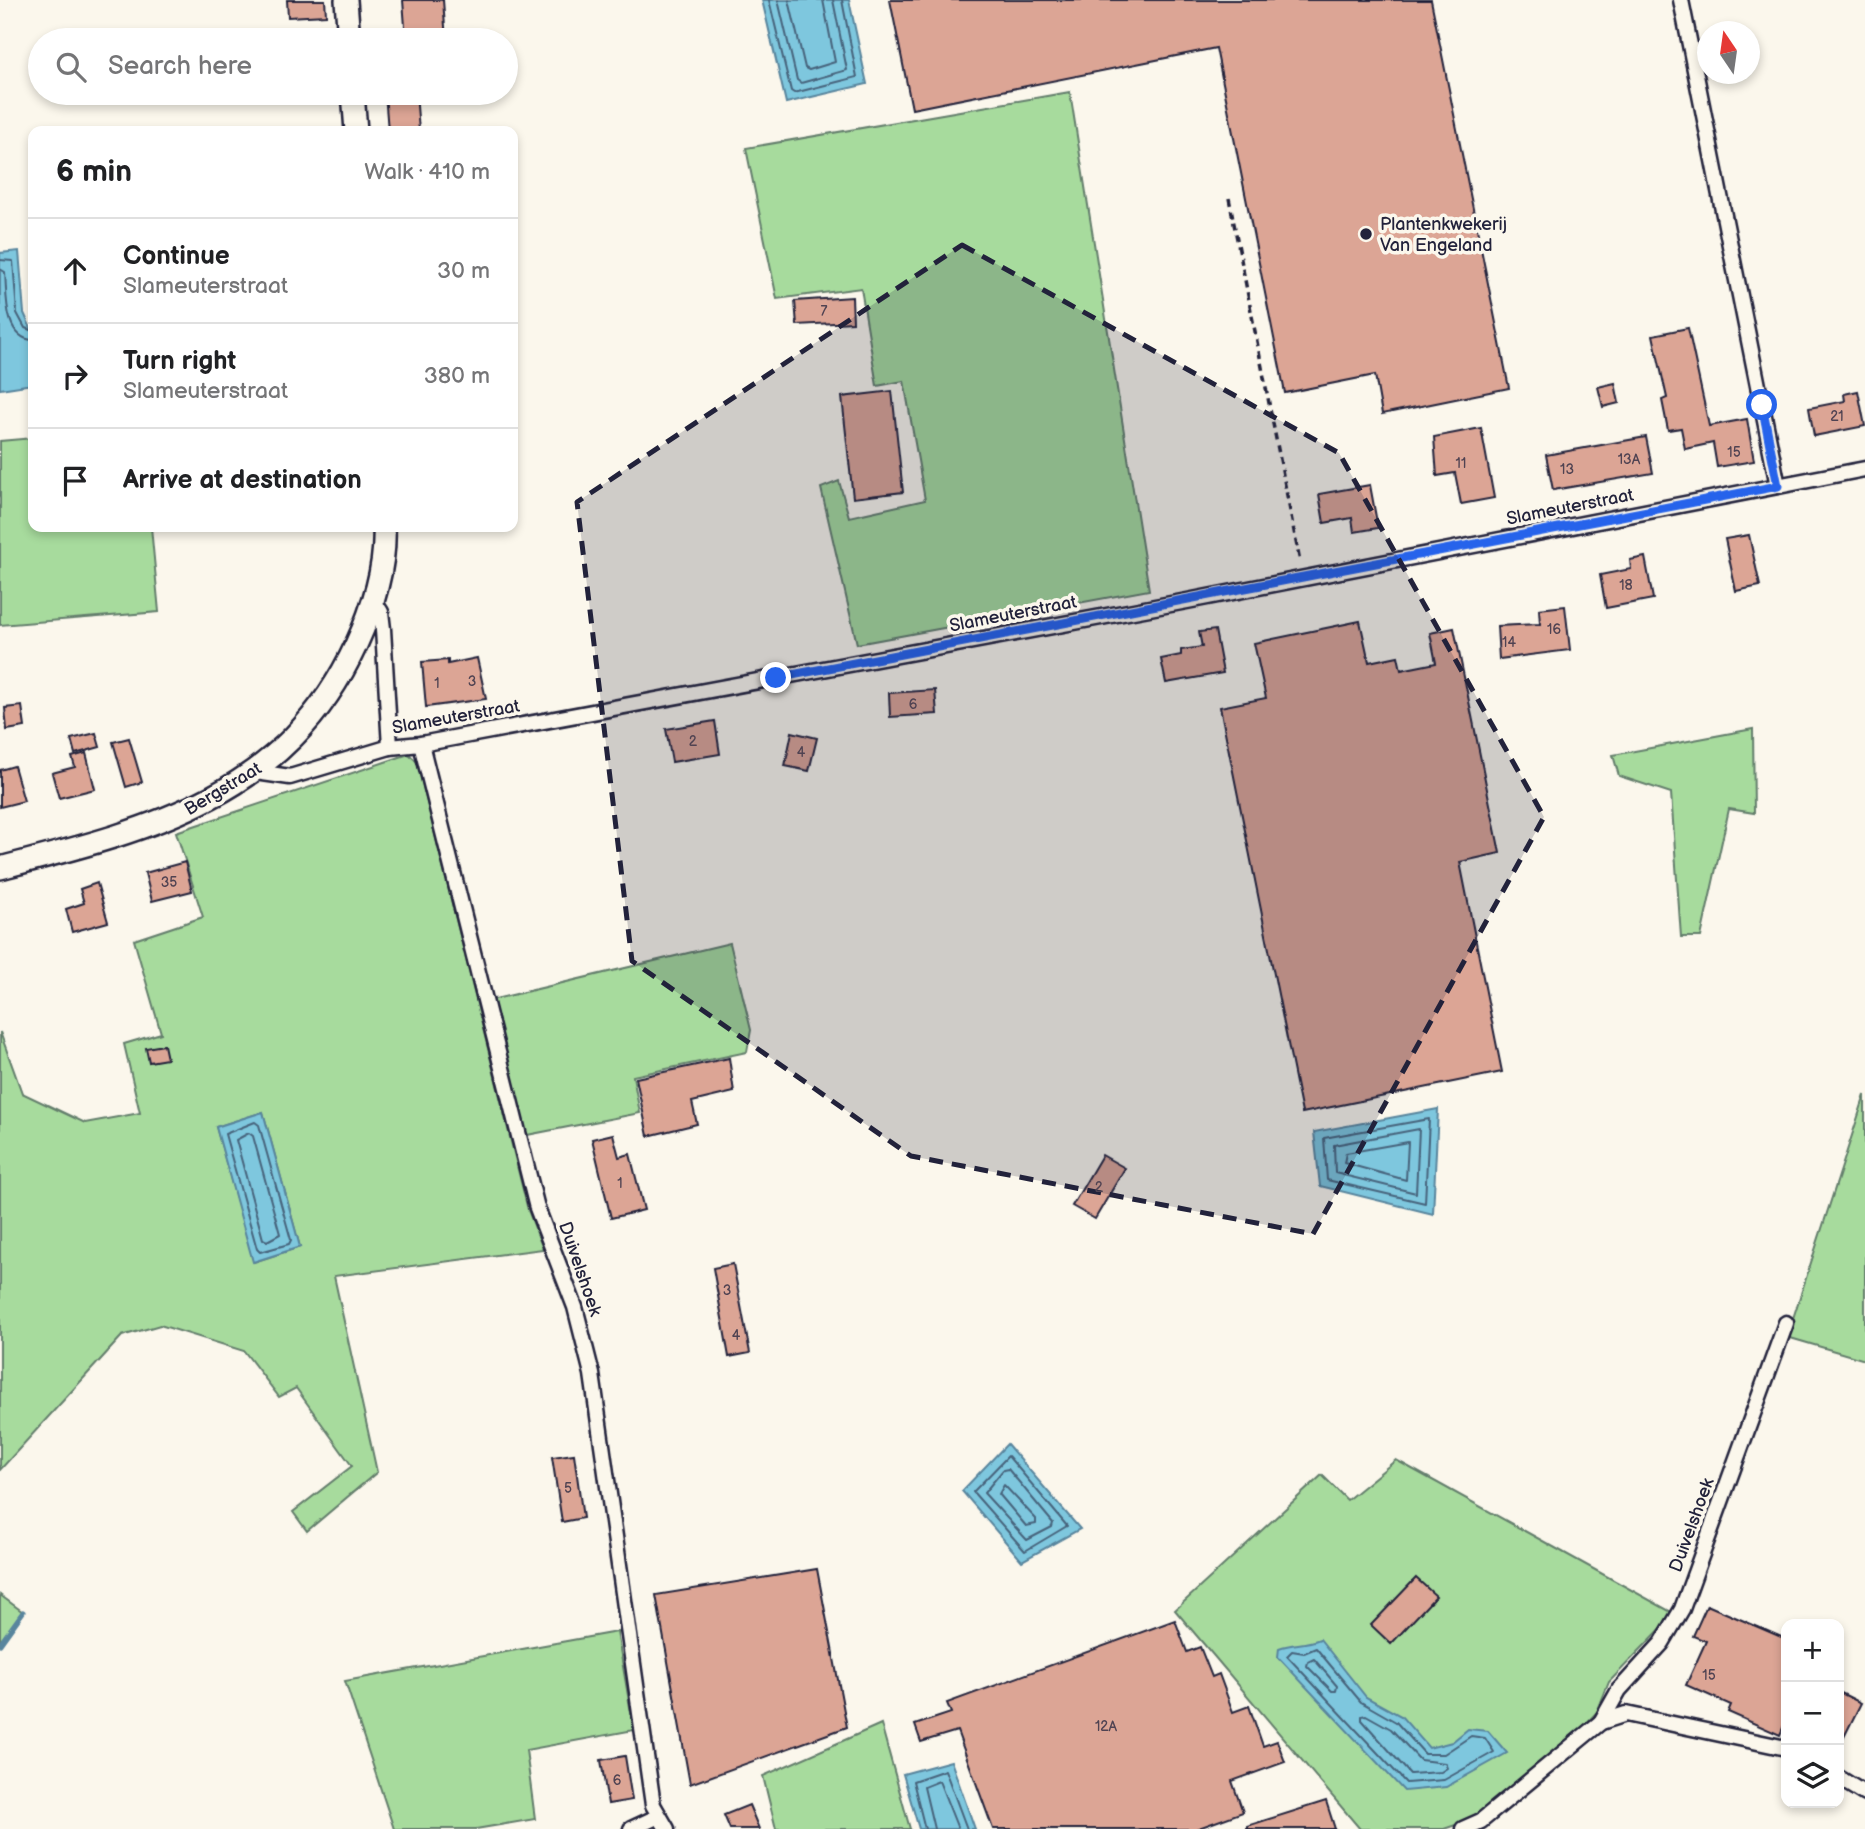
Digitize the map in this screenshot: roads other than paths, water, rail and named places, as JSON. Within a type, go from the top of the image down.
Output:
[{"type":"street","points":[[346,0],[348,28]]},
{"type":"street","points":[[1681,0],[1778,486]]},
{"type":"street","points":[[354,105],[356,126]]},
{"type":"street","name":"Slameuterstraat","points":[[256,772],[290,777],[390,747],[421,744],[1303,578],[1865,469]]},
{"type":"street","name":"Bergstraat","points":[[0,868],[174,817],[225,792],[256,772],[290,741],[319,709],[352,653],[374,601],[383,532]]},
{"type":"street","points":[[374,601],[381,612],[383,629],[390,747]]},
{"type":"street","name":"Duivelshoek","points":[[421,744],[537,1208],[575,1307],[592,1374],[653,1805],[667,1829]]},
{"type":"street","name":"Duivelshoek","points":[[1463,1829],[1481,1822],[1601,1722],[1619,1690],[1662,1643],[1682,1609],[1786,1323]]},
{"type":"street","name":"Duivelshoek","points":[[1601,1722],[1626,1714],[1781,1747]]},
{"type":"street","points":[[1844,1781],[1865,1794]]},
{"type":"street","points":[[631,1829],[659,1816]]},
{"type":"water","points":[[762,0],[849,0],[867,84],[786,103]]},
{"type":"water","points":[[19,251],[24,313],[28,322],[28,385],[0,389],[0,253]]},
{"type":"water","points":[[1438,1109],[1433,1214],[1320,1186],[1314,1132]]},
{"type":"water","points":[[263,1112],[300,1247],[253,1262],[216,1127]]},
{"type":"water","points":[[1007,1444],[1080,1529],[1022,1561],[962,1491]]},
{"type":"water","points":[[1320,1639],[1366,1697],[1401,1716],[1429,1748],[1452,1742],[1468,1729],[1488,1731],[1507,1753],[1446,1787],[1404,1791],[1278,1657],[1279,1648]]},
{"type":"water","points":[[951,1761],[975,1829],[919,1829],[903,1774]]},
{"type":"waterway","points":[[0,1644],[23,1612]]},
{"type":"place","name":"Plantenkwekerij Van Engeland","points":[[1366,234]]}]
